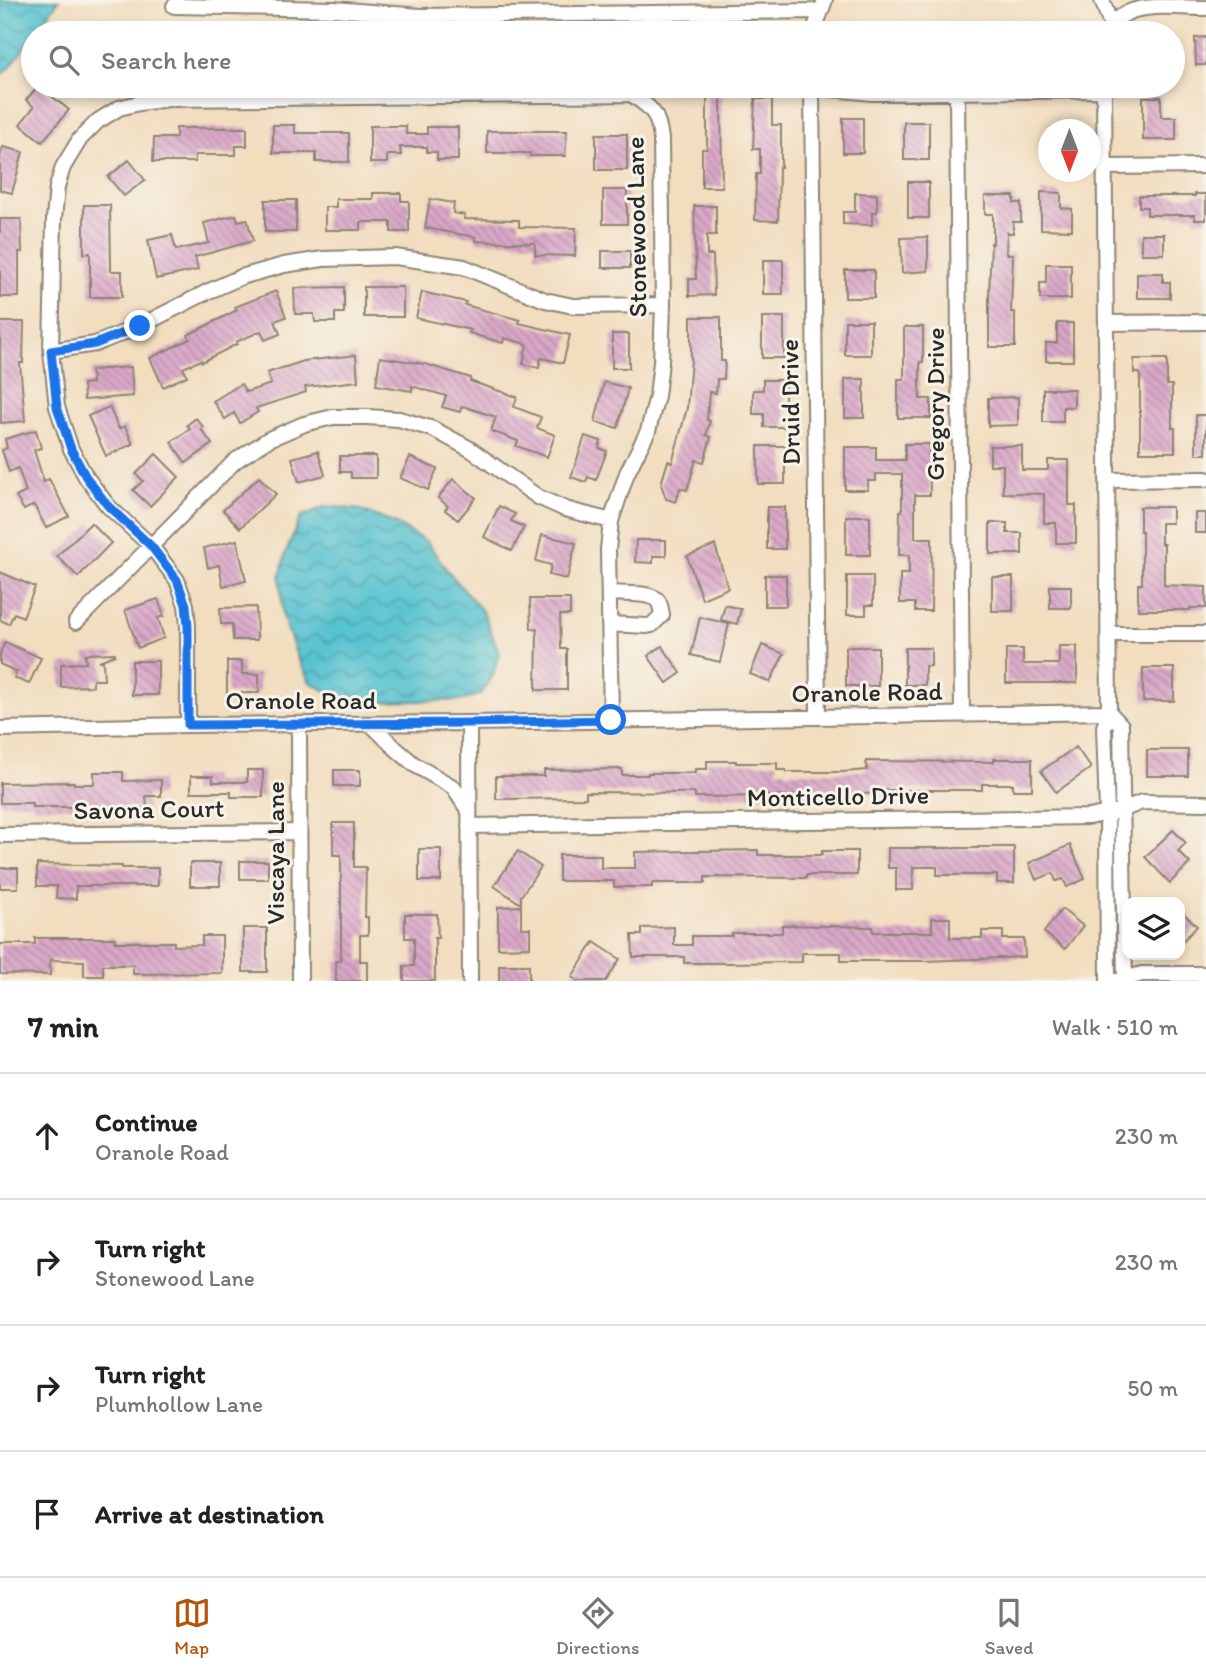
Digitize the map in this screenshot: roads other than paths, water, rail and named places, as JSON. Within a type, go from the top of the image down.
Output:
[{"type":"street","points":[[1102,0],[1108,21]]},
{"type":"street","points":[[174,6],[334,9],[420,16],[657,7],[823,6]]},
{"type":"street","points":[[1118,21],[1126,13],[1148,8],[1206,8]]},
{"type":"street","name":"Stonewood Lane","points":[[188,725],[188,626],[186,605],[177,580],[151,546],[108,506],[86,477],[71,449],[57,407],[51,351],[57,187],[63,167],[80,139],[98,121],[119,108],[168,99],[261,98]]},
{"type":"street","name":"Stonewood Lane","points":[[611,720],[608,550],[611,521],[627,473],[648,431],[657,396],[663,335],[661,139],[655,113],[637,98]]},
{"type":"street","name":"Druid Drive","points":[[812,98],[818,717]]},
{"type":"street","name":"Gregory Drive","points":[[957,98],[962,715]]},
{"type":"street","points":[[1104,98],[1109,712],[1121,725],[1114,811],[1108,981]]},
{"type":"street","points":[[1105,167],[1206,166]]},
{"type":"street","points":[[51,351],[95,344],[140,326],[241,277],[284,265],[323,259],[395,257],[464,267],[545,300],[573,306],[663,304]]},
{"type":"street","points":[[1107,323],[1206,322]]},
{"type":"street","points":[[76,622],[235,461],[269,439],[304,424],[333,417],[399,419],[433,429],[470,449],[538,497],[565,509],[611,521]]},
{"type":"street","points":[[1107,480],[1206,479]]},
{"type":"street","points":[[609,593],[647,595],[656,599],[662,615],[652,625],[647,626],[609,624]]},
{"type":"street","points":[[1108,634],[1206,634]]},
{"type":"street","name":"Oranole Road","points":[[0,729],[1109,712]]},
{"type":"street","points":[[469,723],[470,981]]},
{"type":"street","points":[[371,724],[415,765],[453,787],[469,810]]},
{"type":"street","name":"Viscaya Lane","points":[[299,725],[300,981]]},
{"type":"street","name":"Monticello Drive","points":[[469,826],[1089,817],[1142,802],[1206,803]]},
{"type":"street","points":[[1114,811],[1122,981],[1142,974],[1206,974]]},
{"type":"street","name":"Savona Court","points":[[0,835],[299,832]]},
{"type":"water","points":[[0,0],[59,0],[44,21],[21,21],[21,52],[0,75]]},
{"type":"water","points":[[327,506],[361,510],[398,525],[427,542],[483,612],[499,652],[493,676],[481,694],[465,700],[374,702],[333,695],[310,682],[298,659],[283,617],[280,577],[286,552],[301,516]]}]
